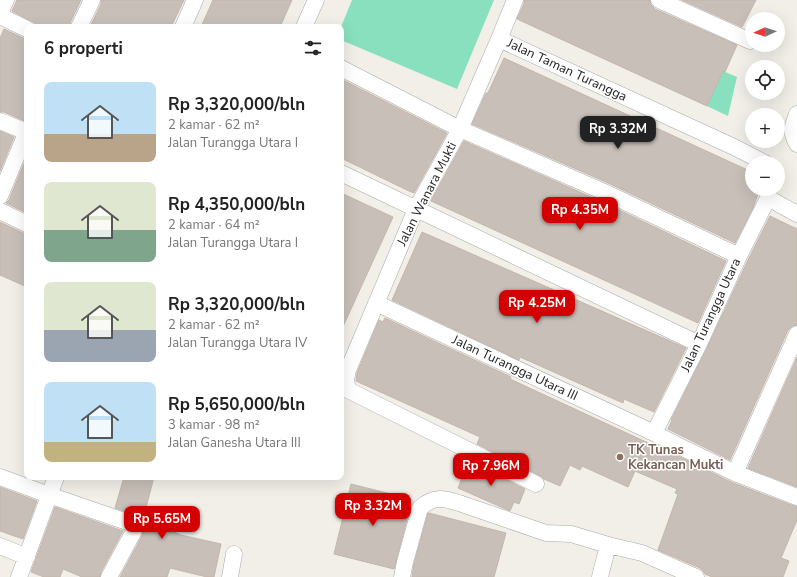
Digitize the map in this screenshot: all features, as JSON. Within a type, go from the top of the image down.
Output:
[{"type":"street","points":[[0,13],[6,0]]},
{"type":"street","points":[[80,24],[92,0]]},
{"type":"street","points":[[184,24],[195,0]]},
{"type":"street","points":[[305,24],[316,0]]},
{"type":"street","name":"Jalan Wanara Mukti","points":[[515,0],[460,129],[416,209],[348,370],[346,380],[348,390],[536,484]]},
{"type":"street","points":[[659,0],[745,39]]},
{"type":"street","points":[[0,16],[24,28]]},
{"type":"street","name":"Jalan Taman Turangga","points":[[499,39],[751,156]]},
{"type":"street","points":[[344,70],[460,129],[602,191],[739,256]]},
{"type":"street","points":[[797,114],[792,128],[793,136],[797,144]]},
{"type":"street","points":[[0,121],[24,131]]},
{"type":"street","points":[[0,196],[24,139]]},
{"type":"street","points":[[344,174],[699,344]]},
{"type":"street","name":"Jalan Turangga Utara","points":[[654,433],[699,344],[767,196]]},
{"type":"street","points":[[772,196],[797,214]]},
{"type":"street","points":[[0,211],[24,223]]},
{"type":"street","name":"Jalan Turangga Utara III","points":[[376,303],[654,433],[735,473],[797,496]]},
{"type":"street","points":[[735,473],[797,334]]},
{"type":"street","points":[[0,477],[130,523],[133,526],[134,531],[110,577]]},
{"type":"street","points":[[19,577],[55,480]]},
{"type":"street","points":[[402,577],[420,508],[426,503],[437,499],[447,499],[546,533],[571,534],[642,553],[696,577]]},
{"type":"street","points":[[600,577],[608,545]]},
{"type":"street","points":[[0,546],[27,557]]},
{"type":"street","points":[[230,577],[234,554]]},
{"type":"green space","points":[[352,0],[494,0],[457,89],[344,41],[344,24],[342,24]]},
{"type":"green space","points":[[723,71],[737,77],[728,116],[707,106]]},
{"type":"building","points":[[17,0],[81,0],[70,24],[35,24],[12,11]]},
{"type":"building","points":[[101,0],[184,0],[172,24],[91,24],[101,4]]},
{"type":"building","points":[[213,0],[292,0],[281,24],[202,24]]},
{"type":"building","points":[[524,0],[650,0],[651,5],[655,9],[737,45],[707,106],[517,19],[524,4]]},
{"type":"building","points":[[682,0],[756,0],[750,12],[745,12],[745,21],[742,27]]},
{"type":"building","points":[[4,29],[24,38],[24,121],[4,112],[0,112],[0,38]]},
{"type":"building","points":[[504,58],[745,169],[745,196],[757,196],[753,208],[735,243],[606,182],[472,124],[486,93],[488,93]]},
{"type":"building","points":[[344,81],[447,133],[414,193],[344,159]]},
{"type":"building","points":[[0,131],[14,137],[0,171]]},
{"type":"building","points":[[464,141],[598,200],[726,261],[698,323],[431,201]]},
{"type":"building","points":[[24,163],[24,212],[6,203],[9,200]]},
{"type":"building","points":[[344,194],[393,217],[344,324]]},
{"type":"building","points":[[770,216],[797,229],[797,325],[792,326],[788,330],[730,460],[668,429]]},
{"type":"building","points":[[0,222],[24,233],[24,286],[0,275]]},
{"type":"building","points":[[422,232],[686,348],[654,412],[624,399],[623,403],[520,357],[519,360],[392,300]]},
{"type":"building","points":[[385,318],[511,377],[510,379],[659,448],[660,447],[731,482],[797,506],[797,520],[781,558],[789,561],[783,577],[712,577],[705,574],[700,568],[658,550],[678,494],[675,493],[677,489],[635,471],[628,487],[582,466],[580,470],[570,465],[560,486],[477,444],[480,437],[356,381],[357,373],[379,320],[383,322]]},
{"type":"building","points":[[797,357],[797,487],[748,468]]},
{"type":"building","points":[[469,461],[525,489],[519,504],[514,502],[510,511],[458,488]]},
{"type":"building","points":[[123,480],[153,480],[143,519],[181,535],[221,544],[214,577],[207,577],[170,568],[167,577],[120,577],[142,536],[143,530],[142,524],[136,516],[115,508]]},
{"type":"building","points":[[351,484],[411,499],[394,569],[334,554]]},
{"type":"building","points":[[0,487],[37,501],[23,539],[0,531]]},
{"type":"building","points":[[55,507],[123,531],[101,572],[100,577],[82,577],[63,569],[60,577],[44,577],[31,572]]},
{"type":"building","points":[[428,513],[506,533],[494,577],[412,577],[414,564]]},
{"type":"place","name":"TK Tunas Kekancan Mukti","points":[[620,457]]}]
